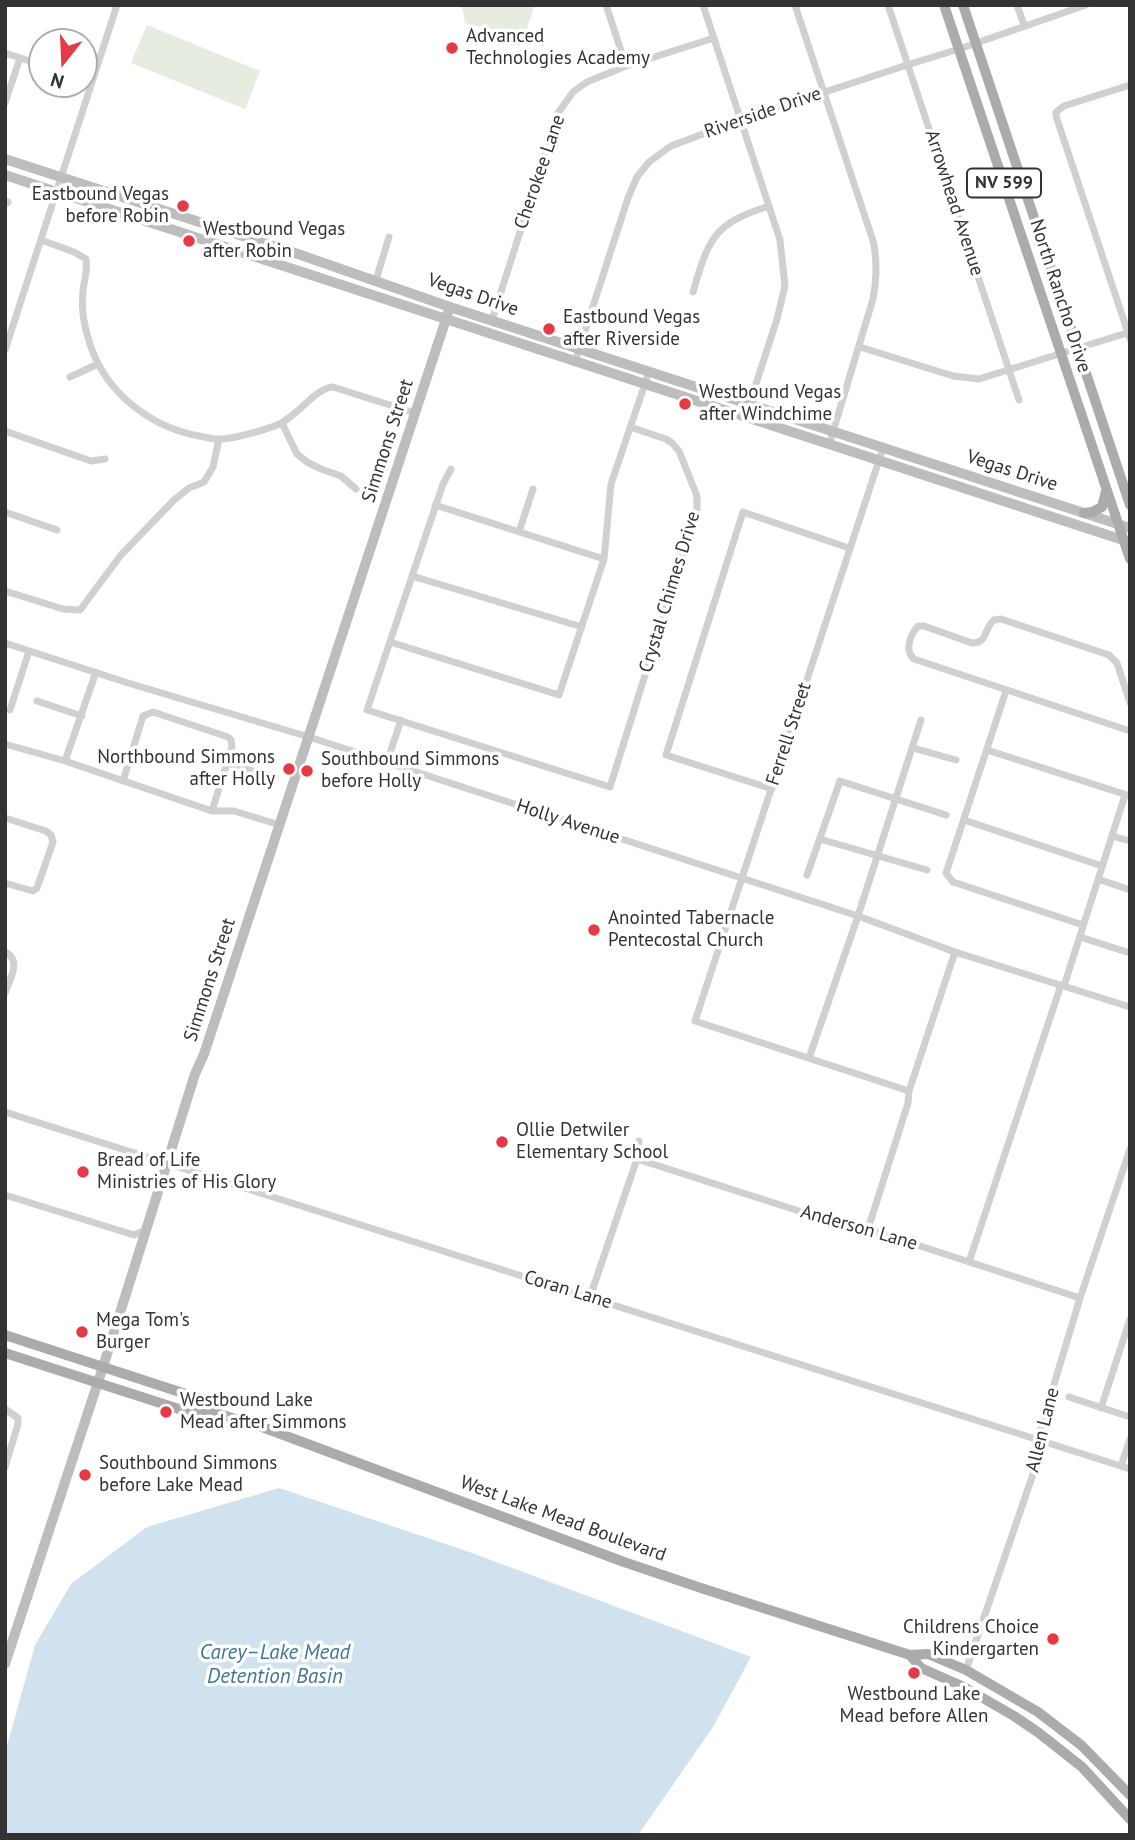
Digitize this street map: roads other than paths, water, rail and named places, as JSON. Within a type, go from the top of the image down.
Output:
[{"type":"main road","name":"North Rancho Drive","points":[[944,5],[1130,559]]},
{"type":"main road","name":"North Rancho Drive","points":[[963,5],[1130,505]]},
{"type":"main road","name":"Vegas Drive","points":[[5,159],[1130,528]]},
{"type":"main road","name":"Vegas Drive","points":[[5,175],[1126,541]]},
{"type":"main road","points":[[231,248],[235,233]]},
{"type":"main road","name":"Simmons Street","points":[[5,1664],[8,1645],[103,1367],[195,1074],[204,1054],[450,307]]},
{"type":"main road","points":[[1084,513],[1102,507],[1106,491]]},
{"type":"main road","name":"West Lake Mead Boulevard","points":[[5,1335],[189,1395],[206,1410]]},
{"type":"main road","name":"West Lake Mead Boulevard","points":[[5,1353],[182,1410],[206,1410],[301,1441],[635,1566],[910,1655],[928,1654],[966,1670],[1038,1712],[1086,1749],[1130,1795]]},
{"type":"main road","name":"West Lake Mead Boulevard","points":[[910,1655],[921,1668],[991,1702],[1040,1733],[1073,1758],[1130,1819]]},
{"type":"main road","points":[[1073,1758],[1086,1749]]},
{"type":"main road","points":[[1082,1767],[1086,1749]]},
{"type":"street","points":[[98,69],[117,5]]},
{"type":"street","points":[[606,5],[626,66]]},
{"type":"street","points":[[703,5],[780,240],[785,286],[746,418]]},
{"type":"street","points":[[795,5],[874,244],[876,259],[873,299],[829,445]]},
{"type":"street","name":"Arrowhead Avenue","points":[[888,5],[1019,400]]},
{"type":"street","points":[[1017,5],[1024,25]]},
{"type":"street","name":"Riverside Drive","points":[[575,362],[637,177],[649,162],[671,146],[740,120],[1086,5]]},
{"type":"street","name":"Cherokee Lane","points":[[492,320],[558,113],[573,92],[587,82],[626,66],[715,38]]},
{"type":"street","points":[[5,53],[28,61]]},
{"type":"street","points":[[5,103],[20,58]]},
{"type":"street","points":[[860,347],[953,376],[979,379],[1129,334],[1055,116],[1064,106],[1130,85]]},
{"type":"street","points":[[5,350],[89,98]]},
{"type":"street","points":[[694,292],[704,256],[716,234],[731,221],[769,206]]},
{"type":"street","points":[[376,280],[389,237]]},
{"type":"street","points":[[41,240],[86,259],[84,317],[89,343],[98,365],[112,386],[135,408],[157,422],[190,434],[219,439],[282,423],[327,387],[415,412]]},
{"type":"street","points":[[70,377],[98,365]]},
{"type":"street","points":[[390,642],[559,695],[604,559],[611,484],[649,372]]},
{"type":"street","points":[[282,423],[297,454],[307,463],[341,477],[356,489]]},
{"type":"street","name":"Crystal Chimes Drive","points":[[401,720],[610,787],[698,502],[677,448],[666,439],[630,427]]},
{"type":"street","points":[[5,431],[91,461],[105,459]]},
{"type":"street","points":[[5,590],[63,610],[80,610],[129,546],[174,500],[189,488],[204,482],[213,467],[219,439]]},
{"type":"street","name":"Ferrell Street","points":[[809,1058],[695,1021],[883,448]]},
{"type":"street","points":[[387,762],[401,720],[367,710],[435,505],[451,469]]},
{"type":"street","points":[[519,532],[533,489]]},
{"type":"street","points":[[435,505],[604,559]]},
{"type":"street","points":[[5,512],[57,530]]},
{"type":"street","points":[[772,789],[666,755],[743,512],[849,548]]},
{"type":"street","points":[[412,576],[582,627]]},
{"type":"street","points":[[1130,703],[1114,658],[1001,620],[994,620],[989,624],[984,639],[979,643],[918,626],[908,650],[914,659],[1130,731]]},
{"type":"street","name":"Holly Avenue","points":[[5,643],[387,762],[1130,1007]]},
{"type":"street","points":[[10,710],[29,651]]},
{"type":"street","points":[[65,761],[96,672]]},
{"type":"street","points":[[1006,691],[946,873],[953,882],[1083,925]]},
{"type":"street","points":[[37,701],[82,716]]},
{"type":"street","points":[[123,781],[146,713],[153,712],[228,737],[232,747],[212,811]]},
{"type":"street","points":[[909,1091],[809,1058],[921,720]]},
{"type":"street","points":[[5,744],[65,761],[212,811],[234,811],[280,825]]},
{"type":"street","points":[[912,748],[956,760]]},
{"type":"street","points":[[969,1262],[1127,796],[987,750]]},
{"type":"street","points":[[227,764],[275,778]]},
{"type":"street","points":[[807,875],[840,781],[946,816]]},
{"type":"street","points":[[5,818],[46,831],[52,839],[37,888],[33,891],[5,883]]},
{"type":"street","points":[[964,820],[1102,866]]},
{"type":"street","points":[[1112,836],[1130,841]]},
{"type":"street","points":[[820,839],[927,870]]},
{"type":"street","points":[[1098,879],[1130,890]]},
{"type":"street","points":[[1080,937],[1130,953]]},
{"type":"street","points":[[868,1229],[955,951]]},
{"type":"street","points":[[5,952],[13,957],[14,964],[5,993]]},
{"type":"street","name":"Coran Lane","points":[[5,1112],[1130,1469]]},
{"type":"street","points":[[590,1297],[637,1159],[639,1141]]},
{"type":"street","name":"Allen Lane","points":[[966,1670],[1044,1442],[1040,1431],[1080,1298],[1130,1149]]},
{"type":"street","name":"Anderson Lane","points":[[637,1159],[852,1228],[868,1229],[1080,1298]]},
{"type":"street","points":[[5,1195],[132,1235],[146,1230]]},
{"type":"street","points":[[1101,1408],[1130,1319]]},
{"type":"street","points":[[1069,1397],[1130,1418]]},
{"type":"street","points":[[5,1409],[18,1418],[18,1428],[5,1467]]},
{"type":"street","points":[[1121,1466],[1130,1439]]},
{"type":"water","name":"Carey–Lake Mead Detention Basin","points":[[279,1488],[472,1553],[751,1657],[713,1727],[638,1835],[5,1835],[5,1753],[35,1645],[71,1584],[147,1527]]},
{"type":"place","name":"Advanced Technologies Academy","points":[[452,48]]},
{"type":"place","name":"Eastbound Vegas before Robin","points":[[183,206]]},
{"type":"place","name":"Westbound Vegas after Robin","points":[[189,241]]},
{"type":"place","name":"Eastbound Vegas after Riverside","points":[[549,329]]},
{"type":"place","name":"Westbound Vegas after Windchime","points":[[685,404]]},
{"type":"place","name":"Northbound Simmons after Holly","points":[[289,769]]},
{"type":"place","name":"Southbound Simmons before Holly","points":[[307,771]]},
{"type":"place","name":"Anointed Tabernacle Pentecostal Church","points":[[594,930]]},
{"type":"place","name":"Ollie Detwiler Elementary School","points":[[502,1142]]},
{"type":"place","name":"Bread of Life Ministries of His Glory","points":[[83,1172]]},
{"type":"place","name":"Mega Tom's Burger","points":[[82,1332]]},
{"type":"place","name":"Westbound Lake Mead after Simmons","points":[[166,1412]]},
{"type":"place","name":"Southbound Simmons before Lake Mead","points":[[85,1475]]},
{"type":"place","name":"Childrens Choice Kindergarten","points":[[1053,1639]]},
{"type":"place","name":"Westbound Lake Mead before Allen","points":[[914,1673]]}]
